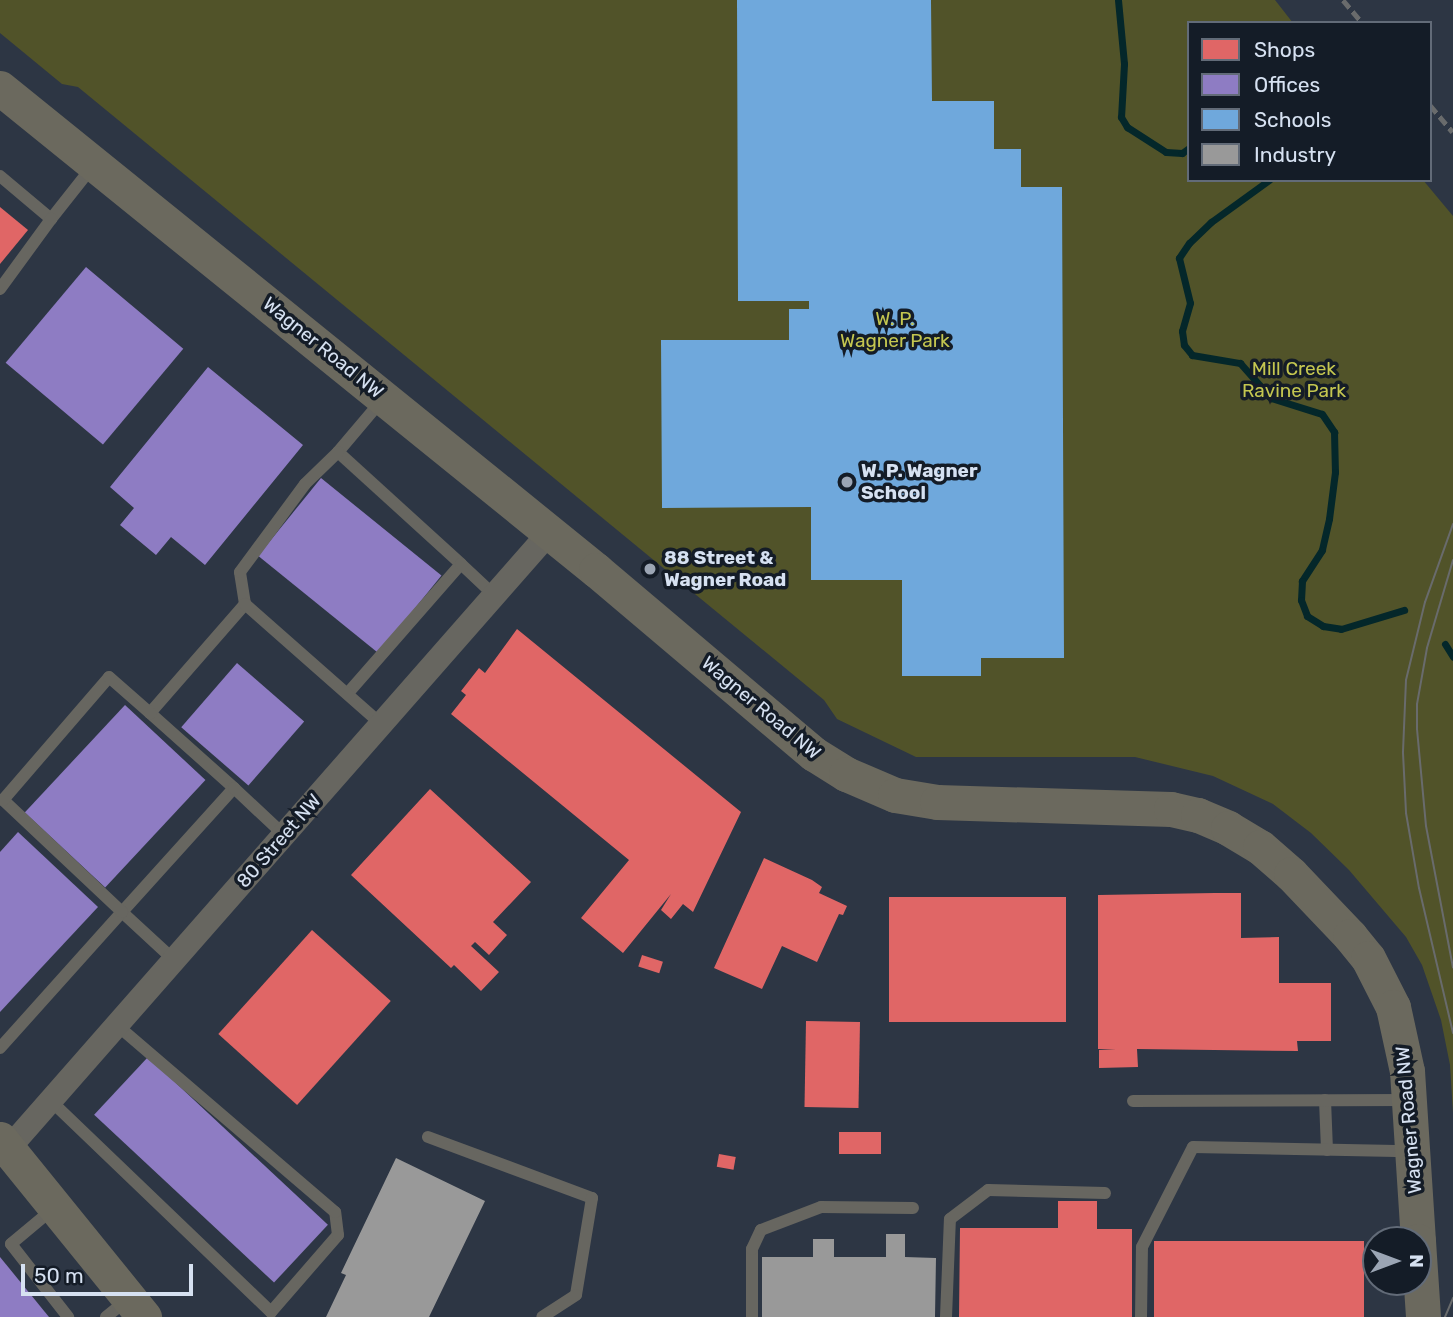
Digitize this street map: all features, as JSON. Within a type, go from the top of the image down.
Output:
[{"type":"street","name":"Wagner Road NW","points":[[0,88],[384,398],[814,754],[861,782],[895,795],[937,802],[1141,806],[1171,809],[1198,815],[1228,828],[1260,847],[1320,904],[1368,958],[1393,1007],[1401,1033],[1409,1100],[1417,1226]]},
{"type":"street","name":"80 Street NW","points":[[4,1144],[51,1101],[549,533]]},
{"type":"street","points":[[4,1144],[54,1207],[126,1311]]},
{"type":"street","name":"Wagner Road NW","points":[[1422,1296],[1423,1317]]},
{"type":"lane","points":[[0,289],[96,163]]},
{"type":"lane","points":[[0,176],[51,219]]},
{"type":"lane","points":[[381,724],[245,604],[240,572],[305,484],[338,452],[384,398]]},
{"type":"lane","points":[[338,452],[495,596]]},
{"type":"lane","points":[[348,693],[461,564]]},
{"type":"lane","points":[[150,713],[245,604]]},
{"type":"lane","points":[[174,960],[3,800],[109,677],[284,835]]},
{"type":"lane","points":[[0,1048],[234,788]]},
{"type":"lane","points":[[51,1101],[271,1312],[338,1235],[335,1212],[117,1025]]},
{"type":"lane","points":[[1325,1100],[1327,1150]]},
{"type":"lane","points":[[1133,1101],[1409,1100]]},
{"type":"lane","points":[[428,1137],[592,1198],[576,1295],[542,1317]]},
{"type":"lane","points":[[1141,1317],[1142,1247],[1194,1147],[1412,1152]]},
{"type":"lane","points":[[946,1317],[950,1219],[988,1190],[1105,1192]]},
{"type":"lane","points":[[54,1207],[11,1244],[68,1317]]},
{"type":"lane","points":[[752,1317],[752,1249],[761,1230],[821,1207],[913,1208]]},
{"type":"green space","name":"W. P. Wagner Park","points":[[0,0],[1275,0],[1291,21],[1187,21],[1187,182],[1425,182],[1453,216],[1453,1113],[1450,1065],[1441,1020],[1422,965],[1406,937],[1349,870],[1311,833],[1273,804],[1213,776],[1135,757],[916,757],[837,719],[824,700],[78,87],[62,84],[0,33]]},
{"type":"building: Shops","points":[[0,207],[28,230],[0,264]]},
{"type":"building: Shops","points":[[517,629],[741,812],[693,912],[683,904],[671,919],[661,910],[671,894],[623,953],[581,918],[629,860],[451,714],[466,695],[461,691],[479,668],[485,673]]},
{"type":"building: Shops","points":[[430,789],[531,882],[493,922],[507,935],[489,955],[475,942],[471,946],[499,972],[481,991],[454,965],[451,968],[351,875]]},
{"type":"building: Shops","points":[[764,858],[812,880],[822,887],[819,893],[847,906],[843,915],[839,914],[817,962],[782,946],[762,989],[714,968]]},
{"type":"building: Shops","points":[[1241,893],[1241,938],[1279,937],[1279,983],[1331,983],[1331,1041],[1297,1041],[1298,1051],[1137,1049],[1138,1067],[1099,1068],[1099,1050],[1116,1050],[1098,1049],[1098,895]]},
{"type":"building: Shops","points":[[889,897],[1066,897],[1066,1022],[889,1022]]},
{"type":"building: Shops","points":[[312,930],[391,1001],[297,1105],[218,1034]]},
{"type":"building: Shops","points":[[642,955],[663,962],[659,973],[638,966]]},
{"type":"building: Shops","points":[[806,1021],[860,1022],[858,1108],[804,1107]]},
{"type":"building: Shops","points":[[839,1132],[881,1132],[881,1154],[839,1154]]},
{"type":"building: Shops","points":[[719,1154],[736,1157],[733,1170],[717,1167]]},
{"type":"building: Shops","points":[[1058,1201],[1097,1201],[1097,1229],[1132,1229],[1132,1317],[959,1317],[960,1228],[1058,1228]]},
{"type":"building: Shops","points":[[1154,1241],[1362,1241],[1364,1317],[1154,1317]]},
{"type":"building: Offices","points":[[86,267],[183,349],[103,444],[6,363]]},
{"type":"building: Offices","points":[[208,367],[303,445],[205,565],[171,537],[156,555],[120,525],[134,508],[110,487]]},
{"type":"building: Offices","points":[[321,478],[441,576],[379,653],[258,556]]},
{"type":"building: Offices","points":[[237,663],[304,721],[248,786],[181,727]]},
{"type":"building: Offices","points":[[125,705],[205,780],[105,888],[25,813]]},
{"type":"building: Offices","points":[[18,832],[98,907],[0,1012],[0,852]]},
{"type":"building: Offices","points":[[148,1057],[328,1225],[274,1283],[94,1115]]},
{"type":"building: Offices","points":[[0,1257],[49,1317],[0,1317]]},
{"type":"building: Schools","points":[[737,0],[931,0],[932,101],[994,101],[994,149],[1021,149],[1021,187],[1062,187],[1064,658],[981,658],[981,676],[902,676],[902,580],[811,580],[811,507],[662,508],[661,340],[789,340],[789,309],[809,309],[809,301],[738,301]]},
{"type":"building: Industry","points":[[396,1158],[485,1201],[429,1317],[326,1317],[346,1275],[341,1273]]},
{"type":"building: Industry","points":[[886,1234],[905,1234],[905,1257],[936,1258],[935,1317],[762,1317],[762,1257],[813,1257],[813,1239],[834,1239],[834,1257],[886,1257]]},
{"type":"waterway","points":[[1118,0],[1124,64],[1121,117],[1127,127],[1166,152],[1182,153],[1187,149]]},
{"type":"waterway","points":[[1266,182],[1211,222],[1189,243],[1179,258],[1190,303],[1182,331],[1184,345],[1192,355],[1240,363],[1271,398],[1322,414],[1334,432],[1335,472],[1329,519],[1322,550],[1302,581],[1301,600],[1307,616],[1323,626],[1341,629],[1404,610]]},
{"type":"waterway","points":[[1445,644],[1453,657]]},
{"type":"tram line","points":[[1453,524],[1425,602],[1406,680],[1403,753],[1406,813],[1419,888],[1453,1033]]},
{"type":"tram line","points":[[1453,560],[1427,648],[1417,704],[1426,826],[1453,967]]},
{"type":"tram line","points":[[1445,1317],[1453,1298]]},
{"type":"railway","points":[[1343,0],[1360,21]]},
{"type":"railway","points":[[1432,107],[1453,132]]},
{"type":"place","name":"W. P. Wagner School","points":[[847,482]]},
{"type":"place","name":"88 Street & Wagner Road","points":[[650,569]]},
{"type":"park label","name":"Mill Creek Ravine Park","points":[[1294,380]]}]
